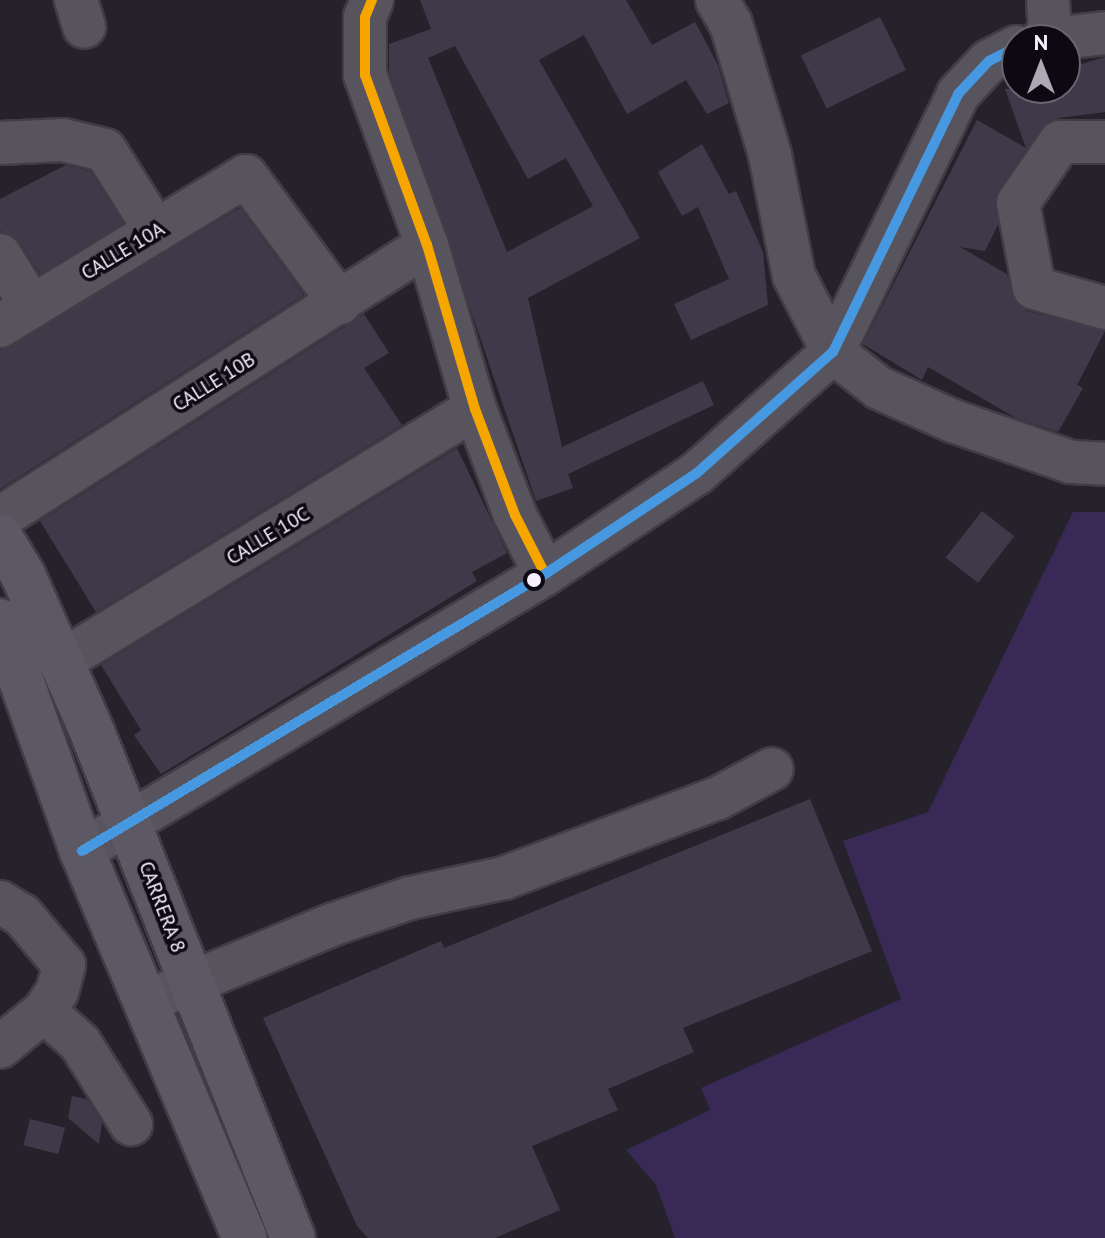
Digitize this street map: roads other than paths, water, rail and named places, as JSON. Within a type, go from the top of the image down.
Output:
[{"type":"main road","name":"CARRERA 8","points":[[0,537],[23,575],[129,824],[293,1238]]},
{"type":"main road","points":[[0,621],[82,851],[245,1238]]},
{"type":"street","points":[[372,0],[365,17],[365,75],[427,245],[475,409],[515,515],[545,574]]},
{"type":"street","points":[[717,0],[731,24],[770,155],[794,276],[833,352],[879,388],[953,421],[1071,462],[1105,464]]},
{"type":"street","points":[[1081,32],[1105,33]]},
{"type":"street","points":[[82,851],[545,574],[697,473],[833,352],[958,94],[989,61],[1001,54]]},
{"type":"street","points":[[0,143],[63,140],[105,150],[156,231]]},
{"type":"street","points":[[1105,142],[1060,142],[1018,203],[1034,288],[1105,308]]},
{"type":"street","name":"CALLE 10A","points":[[16,317],[246,176],[340,303]]},
{"type":"street","name":"CALLE 10B","points":[[0,518],[427,245]]},
{"type":"street","points":[[0,255],[16,317]]},
{"type":"street","name":"CALLE 10C","points":[[60,662],[475,409]]},
{"type":"street","points":[[147,1001],[410,898],[518,873],[718,798],[772,769]]},
{"type":"street","points":[[0,902],[22,915],[64,965]]},
{"type":"street","points":[[64,965],[123,944]]},
{"type":"street","points":[[0,1047],[44,1011],[57,992],[64,965]]},
{"type":"street","points":[[44,1011],[80,1043],[131,1124]]}]
